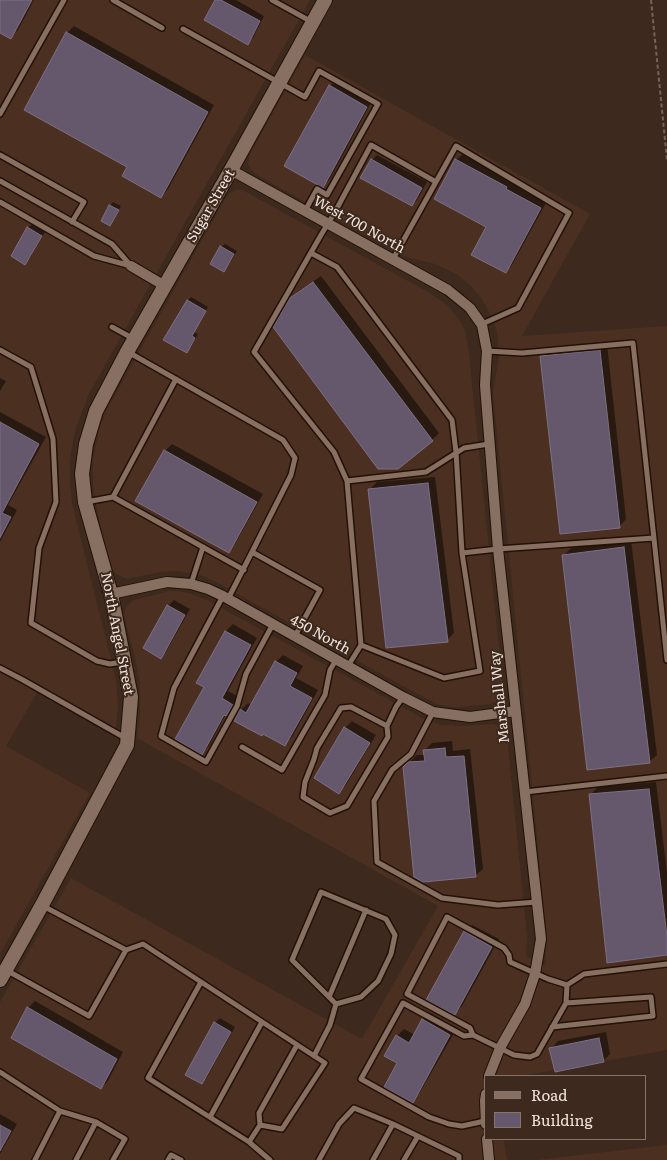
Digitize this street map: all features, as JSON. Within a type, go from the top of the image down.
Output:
[{"type":"street","name":"Sugar Street","points":[[96,411],[127,352],[325,0]]},
{"type":"street","name":"West 700 North","points":[[231,170],[448,290],[470,308]]},
{"type":"street","points":[[131,266],[165,286]]},
{"type":"street","name":"Marshall Way","points":[[470,308],[482,325],[487,351],[485,385],[498,549],[541,939],[535,974],[525,1004],[500,1048],[489,1075]]},
{"type":"street","name":"North Angel Street","points":[[3,975],[127,745],[131,697],[111,594],[85,502],[82,474],[86,444],[96,411]]},
{"type":"street","name":"450 North","points":[[111,594],[167,582],[191,584],[208,589],[433,712],[470,717],[515,712]]},
{"type":"street","points":[[487,1140],[488,1160]]},
{"type":"lane","points":[[0,114],[64,0]]},
{"type":"lane","points":[[113,0],[162,28]]},
{"type":"lane","points":[[272,0],[312,22]]},
{"type":"lane","points":[[183,29],[305,96],[319,71],[378,104],[327,194],[316,189],[305,211]]},
{"type":"lane","points":[[348,666],[361,645],[347,481],[334,452],[254,352],[371,145],[436,182]]},
{"type":"lane","points":[[393,259],[456,146],[569,213],[518,308],[482,325]]},
{"type":"lane","points":[[0,155],[84,202],[72,222]]},
{"type":"lane","points":[[0,182],[112,244],[131,266]]},
{"type":"lane","points":[[0,202],[94,256],[131,266]]},
{"type":"lane","points":[[311,252],[337,267],[452,420],[456,452],[462,553],[480,671],[444,678],[361,645]]},
{"type":"lane","points":[[112,327],[134,340]]},
{"type":"lane","points":[[487,351],[522,353],[633,343],[667,660]]},
{"type":"lane","points":[[0,350],[31,367],[53,439],[56,502],[39,548],[32,623],[97,661],[110,664],[124,662]]},
{"type":"lane","points":[[127,352],[283,440],[295,458],[291,475],[244,570],[225,598],[174,688],[160,736],[206,762],[237,706],[246,674],[273,624]]},
{"type":"lane","points":[[113,497],[176,379]]},
{"type":"lane","points":[[347,481],[426,472],[464,448],[490,444]]},
{"type":"lane","points":[[85,502],[113,497],[244,570]]},
{"type":"lane","points":[[462,553],[654,538]]},
{"type":"lane","points":[[191,584],[203,547]]},
{"type":"lane","points":[[252,552],[320,590],[294,636]]},
{"type":"lane","points":[[242,747],[282,770],[325,695],[330,670],[336,660]]},
{"type":"lane","points":[[0,668],[127,739]]},
{"type":"lane","points":[[387,726],[351,707],[341,708],[317,748],[304,782],[303,797],[330,813],[347,806],[388,737],[387,726],[403,697]]},
{"type":"lane","points":[[433,712],[412,754],[392,770],[374,801],[377,862],[442,898],[498,905],[537,902]]},
{"type":"lane","points":[[525,792],[667,776]]},
{"type":"lane","points":[[322,892],[386,919],[395,935],[391,954],[378,981],[361,997],[336,1004],[292,960],[322,892]]},
{"type":"lane","points":[[42,905],[126,950]]},
{"type":"lane","points":[[329,997],[366,910]]},
{"type":"lane","points":[[473,1036],[470,1028],[407,994],[447,918],[504,948],[509,955],[510,962],[548,980],[567,985],[584,974],[667,964]]},
{"type":"lane","points":[[3,975],[89,1016],[126,950],[143,944],[325,1063],[282,1129],[260,1125]]},
{"type":"lane","points":[[201,982],[148,1078],[249,1142],[270,1160]]},
{"type":"lane","points":[[484,1123],[462,1126],[429,1117],[361,1079],[403,1003],[464,1036],[473,1036],[514,1055],[530,1057],[537,1054],[566,1003],[567,985]]},
{"type":"lane","points":[[552,1027],[653,1016],[651,997],[566,1003]]},
{"type":"lane","points":[[314,1056],[330,1025],[336,1004]]},
{"type":"lane","points":[[210,1118],[262,1022]]},
{"type":"lane","points":[[249,1142],[260,1125],[259,1113],[297,1045]]},
{"type":"lane","points":[[0,1072],[60,1112],[96,1122],[125,1139],[113,1160]]},
{"type":"lane","points":[[319,1160],[339,1124],[354,1108],[393,1124],[459,1156],[459,1160]]},
{"type":"lane","points":[[35,1160],[60,1112]]},
{"type":"lane","points":[[76,1160],[96,1122]]},
{"type":"lane","points":[[373,1160],[393,1124]]},
{"type":"lane","points":[[404,1160],[418,1136]]},
{"type":"lane","points":[[168,1160],[171,1155],[181,1160]]},
{"type":"path","points":[[651,0],[667,160]]},
{"type":"shaded area","points":[[0,0],[310,0],[88,396],[77,425],[70,463],[72,503],[116,680],[118,706],[115,735],[37,693],[6,746],[90,793],[0,954]]},
{"type":"shaded area","points":[[305,55],[590,214],[522,336],[667,326],[667,1050],[527,1075],[484,1075],[484,1140],[504,1140],[507,1160],[0,1160],[0,1002],[71,878],[362,1039],[438,906],[137,738],[140,687],[137,666],[124,615],[126,607],[134,600],[170,591],[192,594],[207,600],[426,720],[441,725],[493,724],[502,727],[507,736],[527,936],[526,956],[545,966],[547,937],[493,393],[499,357],[497,331],[492,317],[481,298],[458,275],[435,264],[401,255],[257,175],[248,164],[250,154]]},
{"type":"shaded area","points":[[238,189],[428,292],[446,304],[461,323],[465,331],[469,353],[503,688],[501,696],[496,702],[460,707],[437,704],[203,576],[177,571],[160,572],[127,579],[116,574],[112,569],[97,511],[93,486],[93,460],[99,430],[107,409],[224,201],[230,193]]},
{"type":"shaded area","points":[[667,1145],[667,1160],[536,1160]]},
{"type":"building","points":[[0,0],[32,0],[11,39],[0,33]]},
{"type":"building","points":[[215,0],[221,0],[260,21],[248,45],[204,20]]},
{"type":"building","points":[[66,32],[208,112],[161,198],[122,176],[127,167],[24,110]]},
{"type":"building","points":[[329,85],[367,107],[323,188],[284,166]]},
{"type":"building","points":[[371,159],[422,188],[412,206],[360,178]]},
{"type":"building","points":[[455,159],[541,208],[506,273],[471,255],[486,227],[434,199]]},
{"type":"building","points":[[109,205],[119,210],[110,226],[101,221]]},
{"type":"building","points":[[27,227],[42,236],[25,265],[11,256]]},
{"type":"building","points":[[220,246],[234,254],[224,272],[210,264]]},
{"type":"building","points":[[313,282],[433,441],[398,469],[378,469],[273,327],[290,298]]},
{"type":"building","points":[[187,300],[206,311],[192,336],[195,338],[187,353],[163,340]]},
{"type":"building","points":[[600,350],[620,528],[560,534],[540,356]]},
{"type":"building","points":[[0,422],[39,444],[2,513],[11,517],[0,538]]},
{"type":"building","points":[[164,450],[257,502],[229,553],[135,501]]},
{"type":"building","points":[[428,483],[448,642],[386,648],[368,489]]},
{"type":"building","points":[[624,547],[650,763],[587,770],[562,555]]},
{"type":"building","points":[[167,605],[185,615],[161,659],[143,648]]},
{"type":"building","points":[[225,631],[251,645],[222,698],[233,705],[226,716],[224,715],[202,755],[175,739],[204,687],[196,683]]},
{"type":"building","points":[[275,661],[297,673],[290,686],[312,698],[285,746],[234,721],[240,709],[246,713]]},
{"type":"building","points":[[344,727],[370,743],[339,794],[314,778]]},
{"type":"building","points":[[445,748],[446,757],[464,756],[476,877],[423,882],[414,877],[403,767],[408,762],[425,761],[423,750]]},
{"type":"building","points":[[649,789],[667,936],[667,955],[607,963],[589,794]]},
{"type":"building","points":[[464,931],[492,947],[455,1015],[426,1000]]},
{"type":"building","points":[[27,1007],[117,1059],[101,1089],[11,1038]]},
{"type":"building","points":[[422,1019],[450,1035],[413,1103],[384,1087],[397,1063],[384,1056],[396,1035],[409,1043]]},
{"type":"building","points":[[214,1022],[231,1032],[202,1084],[185,1075]]},
{"type":"building","points":[[599,1038],[604,1062],[555,1072],[549,1048]]},
{"type":"building","points":[[0,1125],[11,1131],[0,1151]]}]
